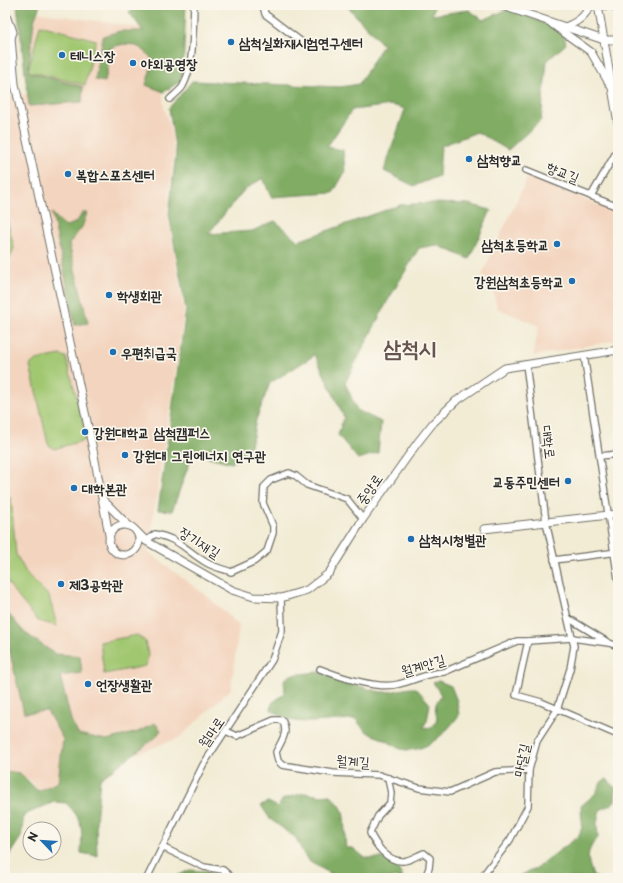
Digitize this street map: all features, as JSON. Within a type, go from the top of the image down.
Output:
[{"type":"street","points":[[170,99],[182,88],[187,77],[191,58],[194,5]]},
{"type":"street","points":[[263,5],[265,14],[303,43]]},
{"type":"street","points":[[500,5],[604,40],[618,40]]},
{"type":"street","points":[[565,27],[578,22],[585,16],[591,5]]},
{"type":"street","points":[[598,5],[618,123]]},
{"type":"street","points":[[5,12],[7,24],[13,32],[8,40],[15,84],[112,548],[120,554],[127,554],[146,541]]},
{"type":"street","points":[[547,21],[591,52],[612,89]]},
{"type":"street","points":[[5,58],[15,84]]},
{"type":"street","name":"향교길","points":[[591,196],[618,149]]},
{"type":"street","name":"향교길","points":[[526,170],[618,207]]},
{"type":"street","name":"중앙로","points":[[137,532],[146,541],[232,590],[254,597],[282,598],[307,590],[330,573],[364,519],[433,423],[456,401],[505,368],[618,350]]},
{"type":"street","points":[[584,355],[616,552],[618,579]]},
{"type":"street","name":"대학로","points":[[526,364],[546,522],[568,618]]},
{"type":"street","points":[[600,456],[618,454]]},
{"type":"street","name":"장기재길","points":[[146,541],[155,534],[169,537],[185,546],[207,563],[231,572],[247,566],[267,551],[273,533],[273,526],[263,503],[264,487],[271,480],[288,473],[296,476],[307,485],[347,499],[364,519]]},
{"type":"street","points":[[103,500],[137,532],[139,541],[135,549]]},
{"type":"street","points":[[484,529],[618,514]]},
{"type":"street","points":[[110,540],[111,534],[116,528],[124,525],[129,526]]},
{"type":"street","points":[[554,560],[616,552]]},
{"type":"street","name":"월마로","points":[[147,878],[203,765],[272,660],[282,631],[282,598]]},
{"type":"street","points":[[568,618],[609,643]]},
{"type":"street","name":"마달길","points":[[481,878],[510,840],[528,806],[529,770],[537,741],[557,710],[570,669],[574,646],[568,618]]},
{"type":"street","points":[[572,638],[609,643],[618,646]]},
{"type":"street","name":"월계안길","points":[[320,669],[335,675],[368,683],[398,685],[424,675],[444,672],[517,641],[528,642],[572,638]]},
{"type":"street","points":[[528,642],[516,695],[541,702],[618,735]]},
{"type":"street","name":"월계길","points":[[226,731],[237,736],[274,720],[282,720],[286,726],[286,733],[276,752],[278,761],[282,765],[332,773],[379,775],[419,788],[450,792],[495,772],[529,770]]},
{"type":"street","points":[[388,778],[391,793],[390,804],[378,816],[370,832],[379,848],[395,859],[403,862],[424,853],[430,858],[429,868],[425,878]]},
{"type":"street","points":[[162,848],[204,867],[223,870],[232,878]]},
{"type":"shaded area","name":"강원대학교 삼척캠퍼스","points":[[16,9],[158,30],[164,109],[170,126],[174,153],[167,213],[184,311],[148,552],[208,597],[239,625],[231,689],[179,738],[38,790],[29,779],[5,786],[5,97],[31,93]]},
{"type":"shaded area","name":"삼척초등학교","points":[[528,176],[618,213],[618,340],[533,356],[539,326],[497,308],[493,286],[482,275]]},
{"type":"green space","points":[[17,5],[40,5],[34,21],[28,72],[83,87],[82,102],[29,106]]},
{"type":"green space","points":[[137,5],[186,5],[183,72],[180,81],[164,92],[146,85],[153,61],[145,51],[129,44],[123,44],[111,48],[105,82],[95,80],[103,36],[120,31],[143,31],[129,12]]},
{"type":"green space","points":[[346,5],[435,5],[432,15],[469,10],[483,20],[511,8],[563,32],[566,44],[547,61],[541,120],[508,150],[477,132],[441,146],[439,176],[414,186],[384,171],[405,109],[392,105],[352,110],[327,147],[343,150],[345,172],[333,193],[271,197],[263,178],[244,190],[208,234],[252,231],[275,221],[298,241],[400,205],[429,203],[468,204],[491,210],[469,259],[437,245],[419,248],[387,302],[345,383],[357,410],[381,422],[378,453],[358,459],[338,435],[344,417],[315,355],[270,383],[256,420],[251,446],[232,463],[193,453],[172,511],[158,510],[186,310],[169,214],[176,153],[169,108],[192,81],[340,87],[359,84],[383,45]]},
{"type":"green space","name":"테니스장","points":[[40,25],[96,40],[85,85],[28,71]]},
{"type":"green space","points":[[5,211],[14,248],[5,269]]},
{"type":"green space","points":[[52,213],[64,226],[75,222],[79,219],[82,213],[87,213],[82,227],[69,244],[88,323],[75,325]]},
{"type":"green space","points":[[60,355],[66,357],[86,434],[85,440],[54,449],[48,444],[30,365],[36,360]]},
{"type":"green space","points":[[11,498],[16,554],[28,576],[49,596],[57,626],[38,621],[5,578],[5,499]]},
{"type":"green space","points":[[5,610],[24,632],[55,654],[80,656],[82,673],[60,676],[71,720],[78,734],[107,740],[138,732],[155,723],[161,730],[155,738],[100,779],[96,822],[97,856],[81,853],[81,825],[79,820],[66,803],[54,802],[24,815],[21,837],[8,857],[5,857],[5,821],[9,817],[5,803],[5,771],[20,773],[38,791],[58,782],[63,739],[47,711],[24,713],[5,631]]},
{"type":"green space","points":[[137,635],[145,641],[148,654],[146,666],[104,674],[100,642]]},
{"type":"green space","points":[[319,672],[375,691],[391,692],[408,688],[416,688],[430,704],[427,721],[423,727],[431,728],[437,719],[435,707],[441,695],[433,682],[439,681],[451,686],[457,701],[459,715],[442,735],[434,741],[418,749],[410,750],[401,749],[368,732],[362,728],[356,719],[305,722],[291,720],[271,710],[272,703],[285,693],[284,680],[291,675]]},
{"type":"green space","points":[[607,779],[616,789],[615,801],[600,810],[597,823],[598,838],[591,847],[588,856],[589,865],[593,876],[598,878],[514,878],[535,869],[579,836],[582,827],[581,806],[595,794],[602,781]]},
{"type":"green space","points":[[304,793],[322,796],[330,795],[342,809],[346,848],[353,848],[365,858],[388,858],[396,865],[403,878],[342,878],[335,876],[310,862],[304,855],[296,838],[270,819],[261,805],[268,802],[278,807],[283,799]]},
{"type":"green space","points":[[190,870],[209,872],[212,878],[177,878],[177,876]]},
{"type":"railway","points":[[567,5],[618,10]]},
{"type":"place","name":"삼척실화재시험연구센터","points":[[231,42]]},
{"type":"place","name":"테니스장","points":[[62,55]]},
{"type":"place","name":"야외공영장","points":[[133,63]]},
{"type":"place","name":"삼척향교","points":[[469,159]]},
{"type":"place","name":"복합스포츠센터","points":[[68,174]]},
{"type":"place","name":"삼척초등학교","points":[[557,244]]},
{"type":"place","name":"강원삼척초등학교","points":[[572,281]]},
{"type":"place","name":"학생회관","points":[[109,295]]},
{"type":"place","name":"우편취급국","points":[[113,352]]},
{"type":"place","name":"강원대학교 삼척캠퍼스","points":[[85,432]]},
{"type":"place","name":"강원대 그린에너지 연구관","points":[[125,455]]},
{"type":"place","name":"교동주민센터","points":[[568,481]]},
{"type":"place","name":"대학본관","points":[[74,488]]},
{"type":"place","name":"삼척시청별관","points":[[411,539]]},
{"type":"place","name":"제3공학관","points":[[61,584]]},
{"type":"place","name":"언장생활관","points":[[88,684]]},
{"type":"district","name":"삼척시","points":[[410,346]]}]
